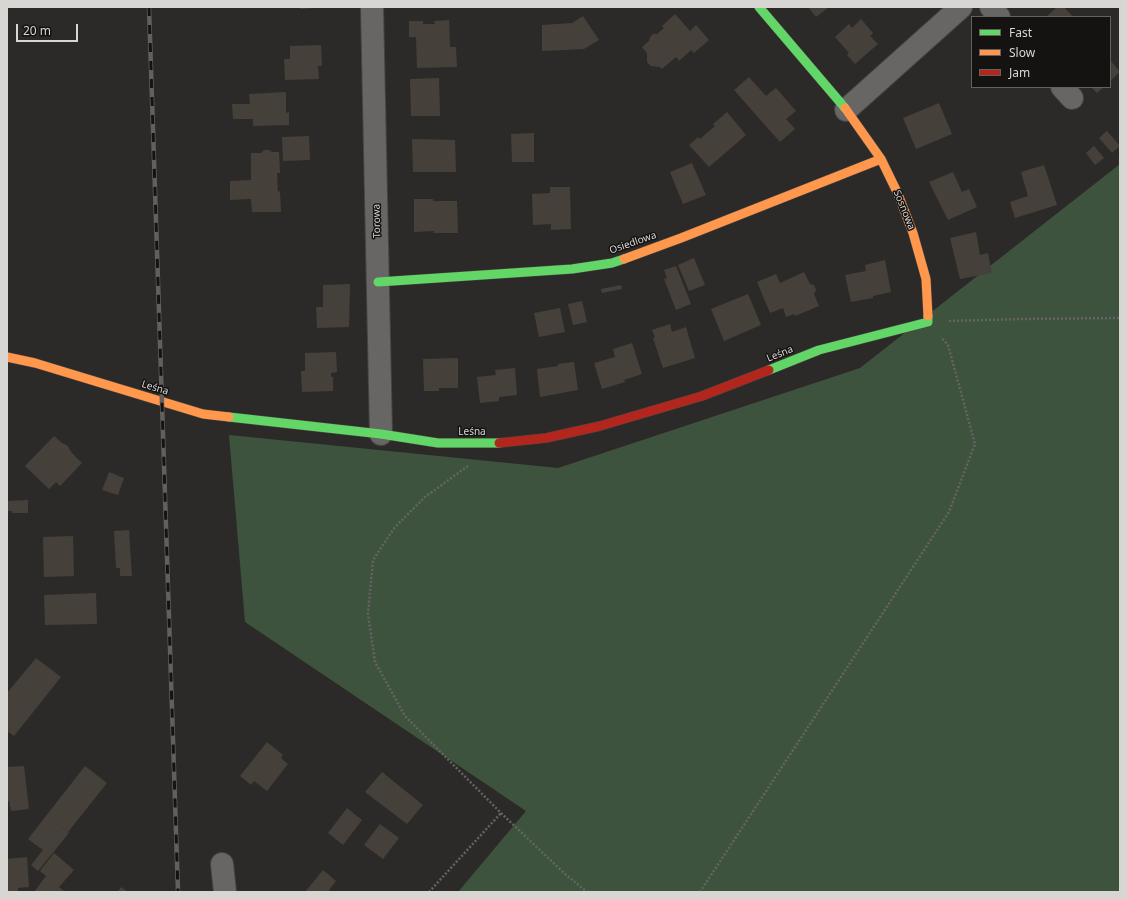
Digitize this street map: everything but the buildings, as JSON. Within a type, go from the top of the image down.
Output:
[{"type":"street","name":"Torowa","points":[[372,7],[381,434]]},
{"type":"street","name":"Sosnowa","points":[[759,7],[846,110],[881,159],[898,194],[913,233],[926,279],[928,322]]},
{"type":"street","points":[[846,110],[960,7]]},
{"type":"street","points":[[990,7],[998,16]]},
{"type":"street","name":"Osiedlowa","points":[[378,282],[572,270],[612,263],[681,238],[881,159]]},
{"type":"street","name":"Leśna","points":[[7,357],[35,363],[203,414],[381,434],[438,443],[499,443],[546,438],[600,426],[702,396],[819,350],[928,322]]},
{"type":"street","points":[[222,864],[225,892]]},
{"type":"path","points":[[928,322],[1020,318],[1120,318]]},
{"type":"path","points":[[700,892],[949,512],[975,444],[948,346],[928,322]]},
{"type":"path","points":[[468,466],[425,498],[395,527],[373,560],[368,614],[375,662],[405,716],[565,874],[587,892]]},
{"type":"path","points":[[429,892],[502,813]]},
{"type":"green space","points":[[1120,164],[1120,892],[458,892],[526,811],[245,622],[229,435],[558,468],[860,368]]},
{"type":"railway","points":[[149,7],[178,892]]},
{"type":"traffic: fast","points":[[759,7],[845,108]]},
{"type":"traffic: fast","points":[[378,282],[572,269],[612,263],[624,259]]},
{"type":"traffic: fast","points":[[769,370],[819,350],[928,322],[928,316]]},
{"type":"traffic: fast","points":[[229,417],[381,434],[438,443],[499,443]]},
{"type":"traffic: slow","points":[[845,108],[881,159],[898,194],[913,233],[926,279],[928,316]]},
{"type":"traffic: slow","points":[[624,259],[881,159]]},
{"type":"traffic: slow","points":[[7,357],[35,363],[203,414],[229,417]]},
{"type":"traffic: jam","points":[[499,443],[546,438],[600,426],[702,396],[769,370]]}]
